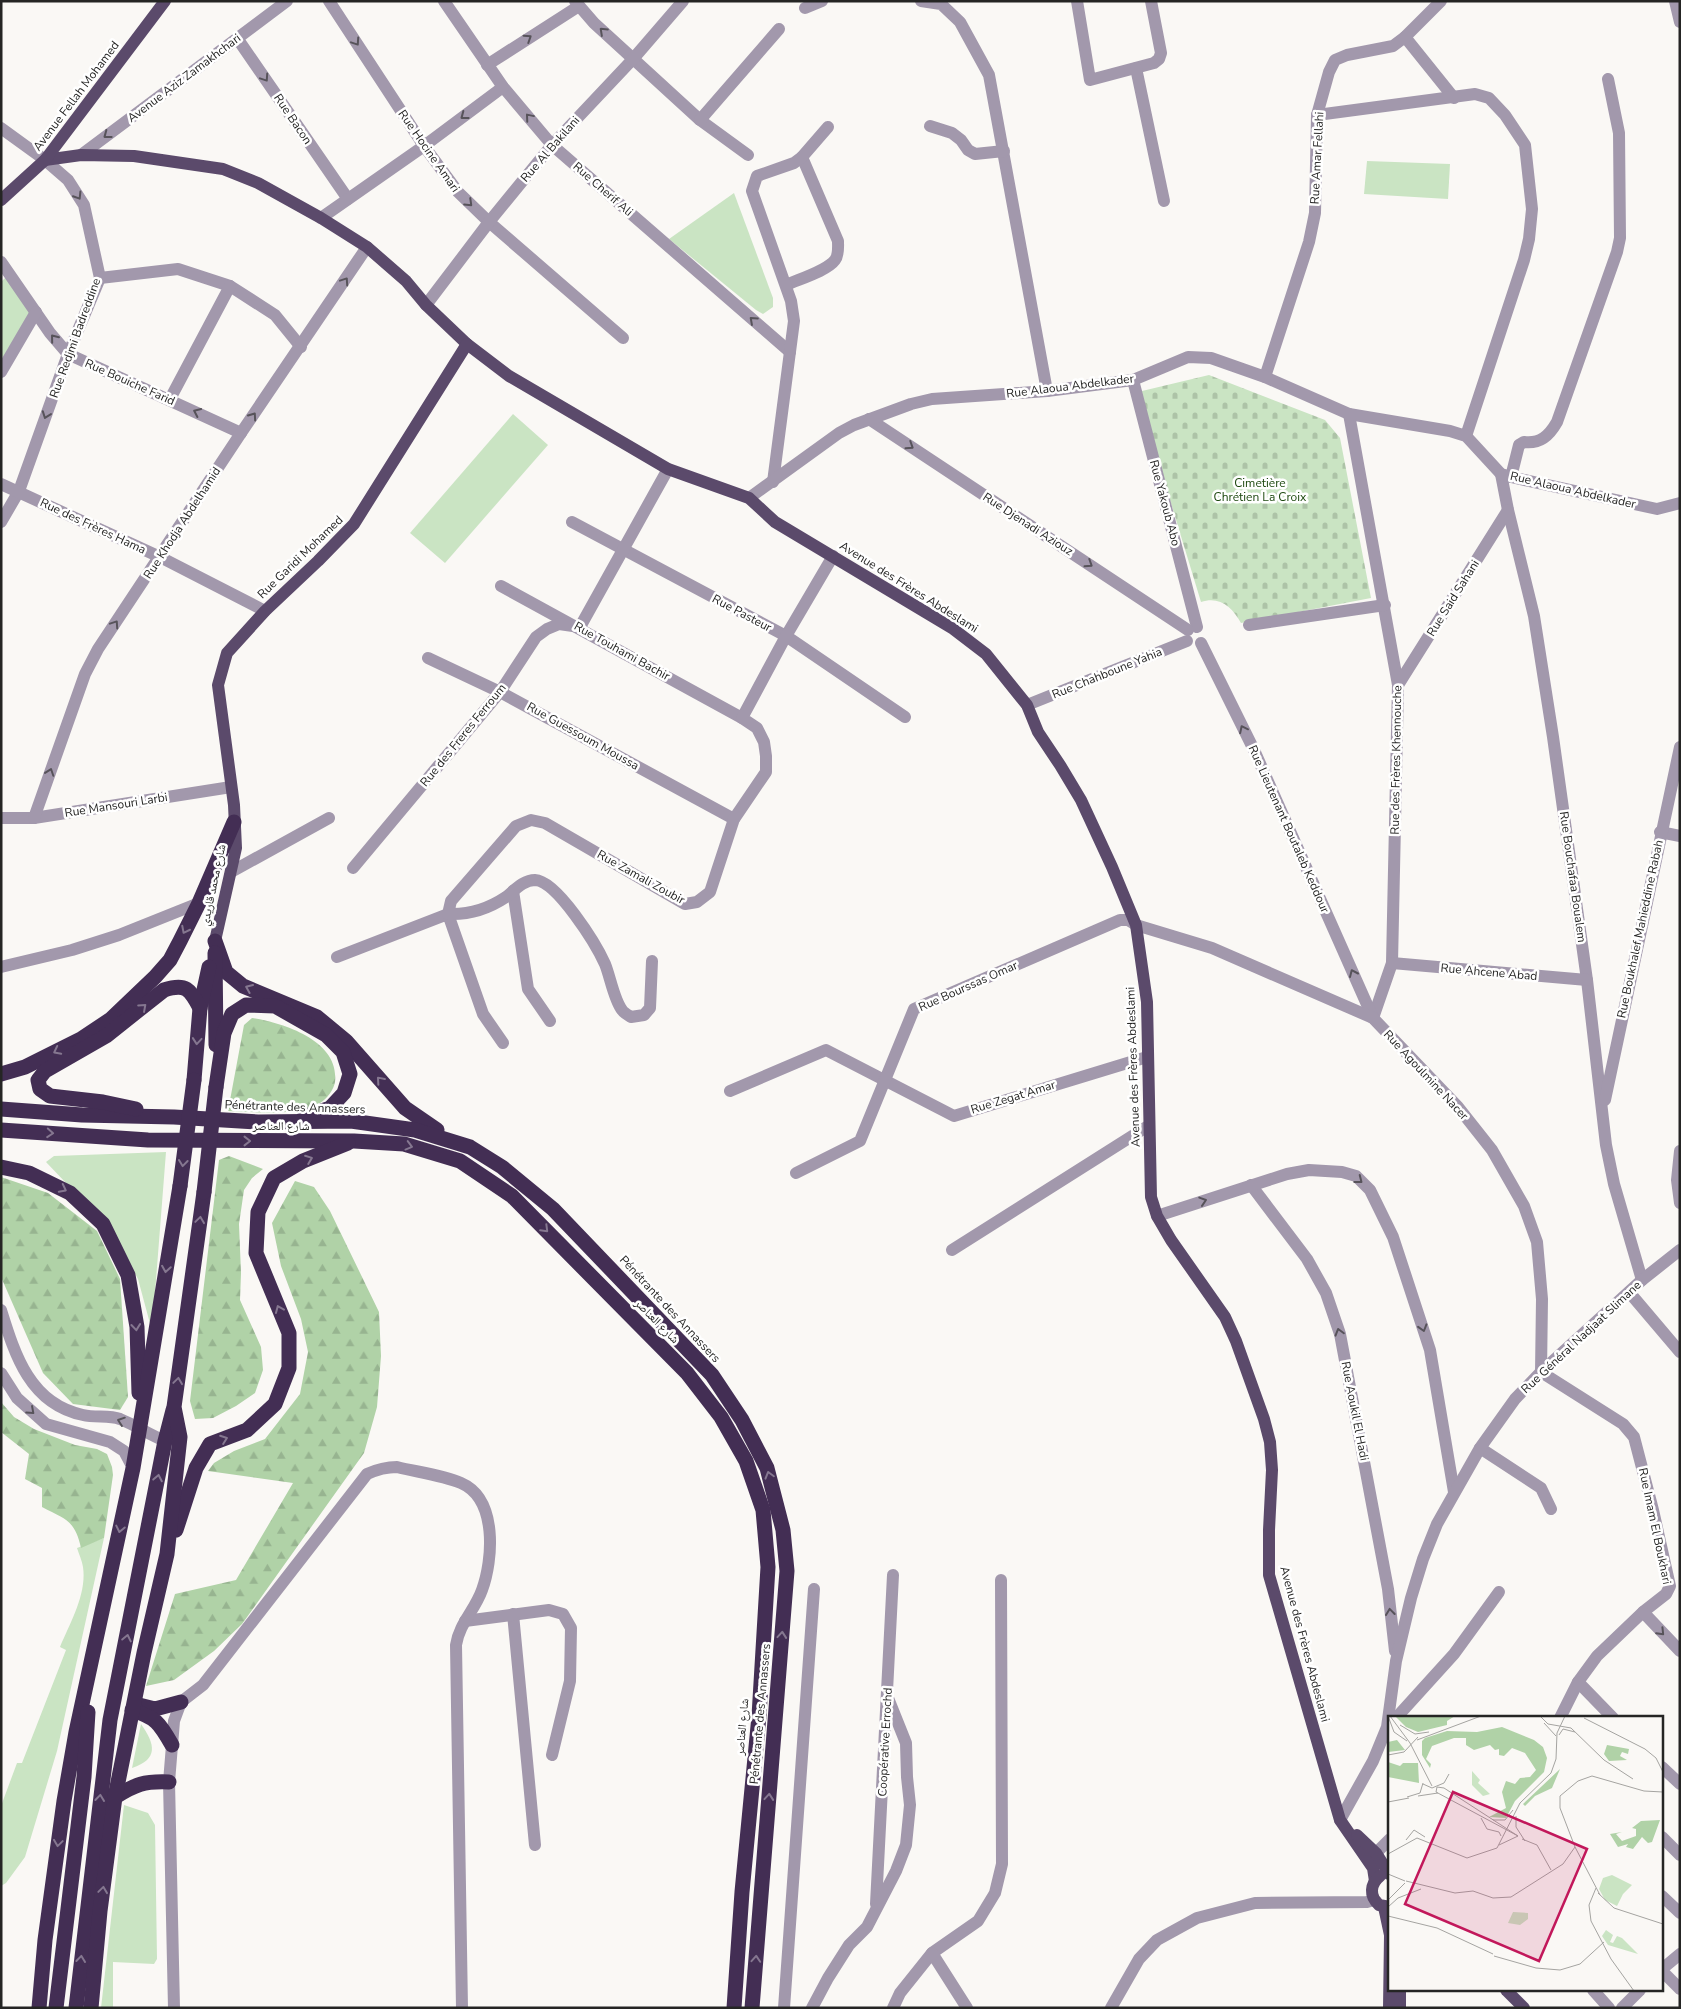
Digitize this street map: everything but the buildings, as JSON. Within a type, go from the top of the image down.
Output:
[{"type":"highway","points":[[1,1074],[33,1063],[81,1039],[111,1019],[155,977],[170,960],[199,903],[234,822]]},
{"type":"highway","points":[[39,2008],[45,1940],[64,1801],[76,1732],[140,1430],[180,1186],[194,1080],[200,1008],[214,941]]},
{"type":"highway","points":[[214,941],[216,1087]]},
{"type":"highway","points":[[214,941],[226,972],[243,986],[317,1017],[346,1041],[405,1108],[457,1143]]},
{"type":"highway","points":[[174,1117],[103,1102],[50,1096],[40,1090],[38,1080],[45,1071],[106,1036],[164,990],[175,986],[182,986],[192,992],[200,1008]]},
{"type":"highway","points":[[76,2008],[110,1720],[165,1441],[174,1407],[224,1034],[232,1014],[246,1005],[275,1006],[326,1035],[343,1052],[350,1074],[344,1093],[330,1108],[291,1121]]},
{"type":"highway","name":"Pénétrante des Annassers","points":[[1,1109],[82,1115],[174,1117],[258,1122],[351,1121],[406,1128],[470,1147],[502,1167],[553,1209],[712,1375],[742,1420],[768,1468],[783,1530],[787,1571],[752,2008]]},
{"type":"highway","name":"شارع العناصر","points":[[1,1130],[148,1140],[354,1141],[404,1144],[460,1161],[512,1196],[688,1373],[721,1417],[746,1461],[763,1510],[768,1567],[759,1716],[742,1892],[734,2008]]},
{"type":"highway","points":[[91,2008],[100,1911],[115,1797],[167,1554],[196,1468],[210,1444],[247,1430],[275,1404],[289,1368],[289,1334],[256,1254],[258,1212],[274,1178],[303,1161],[354,1141]]},
{"type":"highway","points":[[1,1167],[29,1173],[70,1193],[103,1224],[128,1275],[137,1327],[140,1430]]},
{"type":"highway","points":[[131,1617],[167,1554],[180,1437],[174,1407]]},
{"type":"highway","points":[[56,2008],[84,1777],[91,1663]]},
{"type":"highway","points":[[133,1707],[155,1709],[181,1702]]},
{"type":"highway","points":[[133,1707],[153,1718],[163,1729],[172,1744]]},
{"type":"highway","points":[[115,1797],[136,1784],[157,1781],[169,1782]]},
{"type":"highway","points":[[728,2008],[742,1892]]},
{"type":"main road","name":"Avenue Fellah Mohamed","points":[[1,200],[45,160],[165,1]]},
{"type":"main road","name":"Avenue des Frères Abdeslami","points":[[45,160],[81,155],[134,156],[223,169],[258,183],[322,218],[367,247],[406,281],[426,305],[467,344],[509,376],[668,469],[749,498],[774,522],[952,628],[986,654],[1027,706],[1038,732],[1081,800],[1136,925],[1147,1002],[1148,1126],[1151,1197],[1157,1216],[1170,1240],[1225,1317],[1236,1341],[1264,1419],[1270,1442],[1272,1470],[1269,1575],[1340,1820]]},
{"type":"main road","name":"Rue Garidi Mohamed","points":[[234,805],[218,685],[227,653],[265,611],[354,524],[467,344]]},
{"type":"main road","name":"شارع محمد قاريدي","points":[[214,941],[236,848],[234,805]]},
{"type":"main road","points":[[1340,1820],[1376,1853],[1388,1872]]},
{"type":"main road","points":[[1340,1820],[1373,1868],[1375,1881],[1372,1889],[1383,1905],[1388,1927]]},
{"type":"main road","points":[[1375,1881],[1384,1874],[1388,1874]]},
{"type":"main road","points":[[1389,1992],[1389,2008]]},
{"type":"main road","points":[[1400,1992],[1400,2008]]},
{"type":"main road","points":[[1508,1992],[1524,2008]]},
{"type":"street","name":"Avenue Aziz Zamakhchari","points":[[81,155],[287,1]]},
{"type":"street","name":"Rue Hocine Amari","points":[[329,1],[424,146],[458,192],[489,222],[622,338]]},
{"type":"street","name":"Rue Cherif Ali","points":[[444,1],[487,65],[552,145],[790,352]]},
{"type":"street","name":"Rue Al Bakilani","points":[[426,305],[489,222],[552,145],[633,59],[683,1]]},
{"type":"street","points":[[805,8],[822,1]]},
{"type":"street","points":[[921,1],[941,4],[950,11],[960,22],[989,75],[1047,391]]},
{"type":"street","points":[[1077,1],[1090,80],[1154,63],[1159,59],[1161,53],[1151,1]]},
{"type":"street","name":"Rue Amar Fellahi","points":[[1265,376],[1309,242],[1315,213],[1317,116],[1329,72],[1335,60],[1347,55],[1393,46],[1405,37],[1441,1]]},
{"type":"street","points":[[1675,1],[1680,22]]},
{"type":"street","points":[[487,65],[577,4],[633,59],[700,120],[748,155]]},
{"type":"street","points":[[700,120],[779,29]]},
{"type":"street","points":[[1405,37],[1454,98]]},
{"type":"street","name":"Rue Bacon","points":[[237,38],[348,199]]},
{"type":"street","points":[[1136,68],[1164,201]]},
{"type":"street","points":[[1506,475],[1519,445],[1524,442],[1540,441],[1551,433],[1557,422],[1617,252],[1620,238],[1619,133],[1608,79]]},
{"type":"street","points":[[322,218],[424,146],[503,86]]},
{"type":"street","points":[[1317,116],[1475,94],[1489,98],[1505,115],[1525,145],[1532,209],[1529,239],[1524,260],[1466,436]]},
{"type":"street","points":[[930,126],[952,132],[968,150],[975,154],[1004,151]]},
{"type":"street","points":[[773,482],[794,320],[786,285],[752,191],[757,176],[794,163],[802,157],[828,127]]},
{"type":"street","name":"Rue Redjmi Badreddine","points":[[1,128],[45,160],[68,180],[84,205],[100,278],[68,354],[19,492],[1,522]]},
{"type":"street","points":[[786,285],[829,266],[836,258],[838,251],[838,241],[802,157]]},
{"type":"street","name":"Rue Khodja Abdelhamid","points":[[34,818],[85,674],[98,649],[367,247]]},
{"type":"street","name":"Rue Bouiche Farid","points":[[1,262],[50,333],[68,354],[241,433]]},
{"type":"street","points":[[100,278],[178,269],[230,286],[275,315],[301,346]]},
{"type":"street","points":[[170,399],[230,286]]},
{"type":"street","points":[[1,372],[36,312]]},
{"type":"street","name":"Rue Alaoua Abdelkader","points":[[749,498],[839,433],[869,419],[911,404],[932,399],[1047,391],[1132,380],[1188,357],[1211,358],[1265,376],[1349,414],[1450,431],[1466,436],[1506,475],[1657,509],[1680,503]]},
{"type":"street","name":"Rue Yakoub Abo","points":[[1132,380],[1191,632],[1202,629],[1204,635],[1201,643]]},
{"type":"street","name":"Rue des Frères Khennouche","points":[[1349,414],[1398,685],[1392,963],[1373,1018]]},
{"type":"street","name":"Rue Djenadi Aziouz","points":[[869,419],[1191,632]]},
{"type":"street","points":[[580,628],[668,469]]},
{"type":"street","name":"Rue Bouchafaa Boualem","points":[[1506,475],[1508,510],[1534,616],[1554,737],[1587,980],[1606,1145],[1614,1184],[1642,1280]]},
{"type":"street","name":"Rue des Frères Hama","points":[[1,484],[160,557],[265,611]]},
{"type":"street","name":"Rue Said Sahani","points":[[1398,685],[1508,510]]},
{"type":"street","name":"Rue Pasteur","points":[[572,522],[623,551],[786,636],[905,717]]},
{"type":"street","points":[[742,718],[786,636],[833,556]]},
{"type":"street","name":"Rue Touhami Bachir","points":[[502,586],[742,718]]},
{"type":"street","points":[[1249,625],[1385,605]]},
{"type":"street","name":"Rue des Freres Ferroum","points":[[353,868],[500,692],[536,637],[547,629],[559,624],[580,628]]},
{"type":"street","name":"Rue Chahboune Yahia","points":[[1027,706],[1191,632]]},
{"type":"street","name":"Rue Lieutenant Boutaleb Keddour","points":[[1201,643],[1254,750],[1373,1018]]},
{"type":"street","name":"Rue Guessoum Moussa","points":[[428,658],[500,692],[734,819]]},
{"type":"street","name":"Rue Zamali Zoubir","points":[[448,914],[451,901],[516,826],[531,820],[545,823],[685,904],[697,902],[710,892],[734,819],[766,772],[764,742],[757,728],[742,718]]},
{"type":"street","name":"Rue Boukhalef Mahieddine Rabah","points":[[1602,1112],[1660,832],[1680,747]]},
{"type":"street","name":"Rue Mansouri Larbi","points":[[1,818],[34,818],[231,787]]},
{"type":"street","points":[[231,872],[329,818]]},
{"type":"street","points":[[1660,832],[1680,836]]},
{"type":"street","points":[[337,957],[448,914],[463,915],[478,912],[524,883],[535,880],[546,884],[561,897],[594,941],[605,964],[621,1010],[631,1018],[644,1015],[650,1008],[652,961]]},
{"type":"street","points":[[513,891],[528,988],[550,1021]]},
{"type":"street","points":[[1,967],[72,950],[119,935],[199,903]]},
{"type":"street","points":[[448,914],[483,1014],[503,1043]]},
{"type":"street","name":"Rue Bourssas Omar","points":[[796,1173],[860,1141],[914,1010],[1120,920],[1128,920],[1136,925]]},
{"type":"street","name":"Rue Agoulmine Nacer","points":[[1136,925],[1212,948],[1373,1018],[1458,1107],[1492,1150],[1524,1206],[1538,1242],[1542,1299],[1541,1372]]},
{"type":"street","name":"Rue Ahcene Abad","points":[[1392,963],[1587,980]]},
{"type":"street","name":"Rue Zegat Amar","points":[[730,1091],[826,1050],[954,1116],[1147,1057]]},
{"type":"street","points":[[952,1250],[1148,1126]]},
{"type":"street","points":[[1680,1150],[1677,1180],[1680,1203]]},
{"type":"street","points":[[1157,1216],[1286,1174],[1309,1170],[1342,1172],[1356,1176],[1370,1190],[1393,1237],[1430,1350],[1454,1492]]},
{"type":"street","name":"Rue Aoukil El Hadi","points":[[1251,1185],[1307,1259],[1326,1292],[1340,1334],[1388,1589],[1396,1661]]},
{"type":"street","name":"Rue Général Nadjaat Slimane","points":[[1392,1716],[1396,1661],[1411,1598],[1423,1560],[1437,1524],[1480,1448],[1515,1400],[1541,1372],[1642,1280],[1680,1250]]},
{"type":"street","points":[[1629,1292],[1680,1352]]},
{"type":"street","points":[[1,1310],[17,1358],[28,1377],[43,1395],[59,1408],[82,1415],[120,1419],[165,1441]]},
{"type":"street","name":"Rue Imam El Boukhari","points":[[1541,1372],[1623,1424],[1634,1437],[1670,1586],[1666,1594],[1643,1612],[1598,1656],[1578,1682],[1561,1716]]},
{"type":"street","points":[[1,1373],[17,1398],[46,1424],[110,1442],[124,1451],[133,1468]]},
{"type":"street","points":[[1480,1448],[1541,1488],[1551,1509]]},
{"type":"street","points":[[174,2008],[169,1782],[174,1721],[181,1702],[202,1685],[367,1474],[380,1468],[398,1467],[462,1483],[473,1492],[483,1506],[488,1521],[489,1562],[482,1590],[475,1607],[458,1632],[456,1645],[462,2008]]},
{"type":"street","name":"Coopérative Errochd","points":[[875,1909],[894,1575]]},
{"type":"street","points":[[893,2008],[900,1993],[932,1953],[978,1921],[995,1893],[1002,1864],[1001,1580]]},
{"type":"street","points":[[784,2008],[814,1589]]},
{"type":"street","points":[[1397,1716],[1454,1654],[1499,1592]]},
{"type":"street","points":[[465,1621],[513,1614],[556,1611],[563,1614],[571,1628],[570,1681],[552,1755]]},
{"type":"street","points":[[1643,1612],[1680,1651]]},
{"type":"street","points":[[513,1614],[535,1846]]},
{"type":"street","points":[[1578,1682],[1612,1716]]},
{"type":"street","points":[[812,2008],[849,1945],[867,1927],[896,1871],[906,1845],[910,1805],[906,1743],[888,1698]]},
{"type":"street","name":"Rue Général Nadjaat Slimane","points":[[1340,1820],[1373,1761],[1388,1729]]},
{"type":"street","points":[[1664,1769],[1680,1784]]},
{"type":"street","points":[[1664,1839],[1680,1855]]},
{"type":"street","points":[[1376,1853],[1388,1841]]},
{"type":"street","points":[[1111,2008],[1139,1959],[1157,1940],[1197,1918],[1255,1903],[1367,1902],[1374,1900],[1383,1905]]},
{"type":"street","points":[[1664,1900],[1680,1913]]},
{"type":"street","points":[[932,1953],[967,2008]]},
{"type":"street","points":[[1664,1968],[1680,1954]]},
{"type":"street","points":[[1664,1972],[1680,1989]]},
{"type":"street","points":[[1595,1992],[1609,2008]]},
{"type":"street","points":[[1622,2008],[1638,1992]]},
{"type":"green space","points":[[1367,161],[1450,164],[1448,199],[1364,194]]},
{"type":"green space","points":[[734,193],[773,298],[773,307],[763,314],[669,239]]},
{"type":"green space","points":[[8,275],[30,312],[1,361],[1,282]]},
{"type":"green space","name":"Cimetière Chrétien La Croix","points":[[1209,375],[1325,420],[1340,438],[1371,598],[1241,623],[1234,612],[1225,604],[1214,600],[1201,602],[1139,398],[1142,391]]},
{"type":"green space","points":[[513,414],[548,445],[445,563],[410,533]]},
{"type":"green space","points":[[252,1018],[279,1024],[307,1036],[329,1055],[334,1068],[335,1082],[332,1091],[325,1099],[309,1107],[286,1112],[228,1111],[244,1025]]},
{"type":"green space","points":[[166,1152],[152,1331],[138,1279],[106,1218],[66,1183],[46,1162],[54,1156]]},
{"type":"green space","points":[[229,1156],[263,1169],[252,1178],[244,1190],[239,1224],[240,1300],[261,1347],[263,1370],[255,1393],[213,1418],[195,1419],[190,1401],[219,1160]]},
{"type":"green space","points":[[1,1177],[48,1193],[97,1231],[120,1279],[128,1397],[120,1410],[73,1404],[43,1373],[1,1277]]},
{"type":"green space","points":[[295,1181],[314,1187],[330,1211],[379,1312],[381,1356],[377,1407],[364,1453],[242,1624],[214,1651],[174,1680],[146,1686],[175,1594],[236,1580],[293,1483],[208,1471],[214,1463],[234,1451],[265,1439],[300,1394],[308,1352],[301,1319],[281,1266],[272,1223]]},
{"type":"green space","points":[[1,1402],[14,1417],[34,1429],[75,1445],[97,1449],[107,1454],[113,1475],[104,1538],[81,1548],[76,1531],[72,1526],[63,1518],[42,1507],[42,1488],[25,1479],[29,1454],[1,1432]]},
{"type":"green space","points":[[104,1538],[57,1751],[25,1857],[6,1883],[1,1886],[1,1806],[17,1763],[22,1763],[66,1650],[60,1647],[77,1608],[84,1577],[77,1548]]},
{"type":"green space","points":[[141,1724],[149,1738],[152,1750],[147,1760],[132,1768]]},
{"type":"green space","points":[[124,1805],[148,1813],[155,1825],[157,1959],[154,1964],[113,1962],[113,2008],[101,2008]]}]
